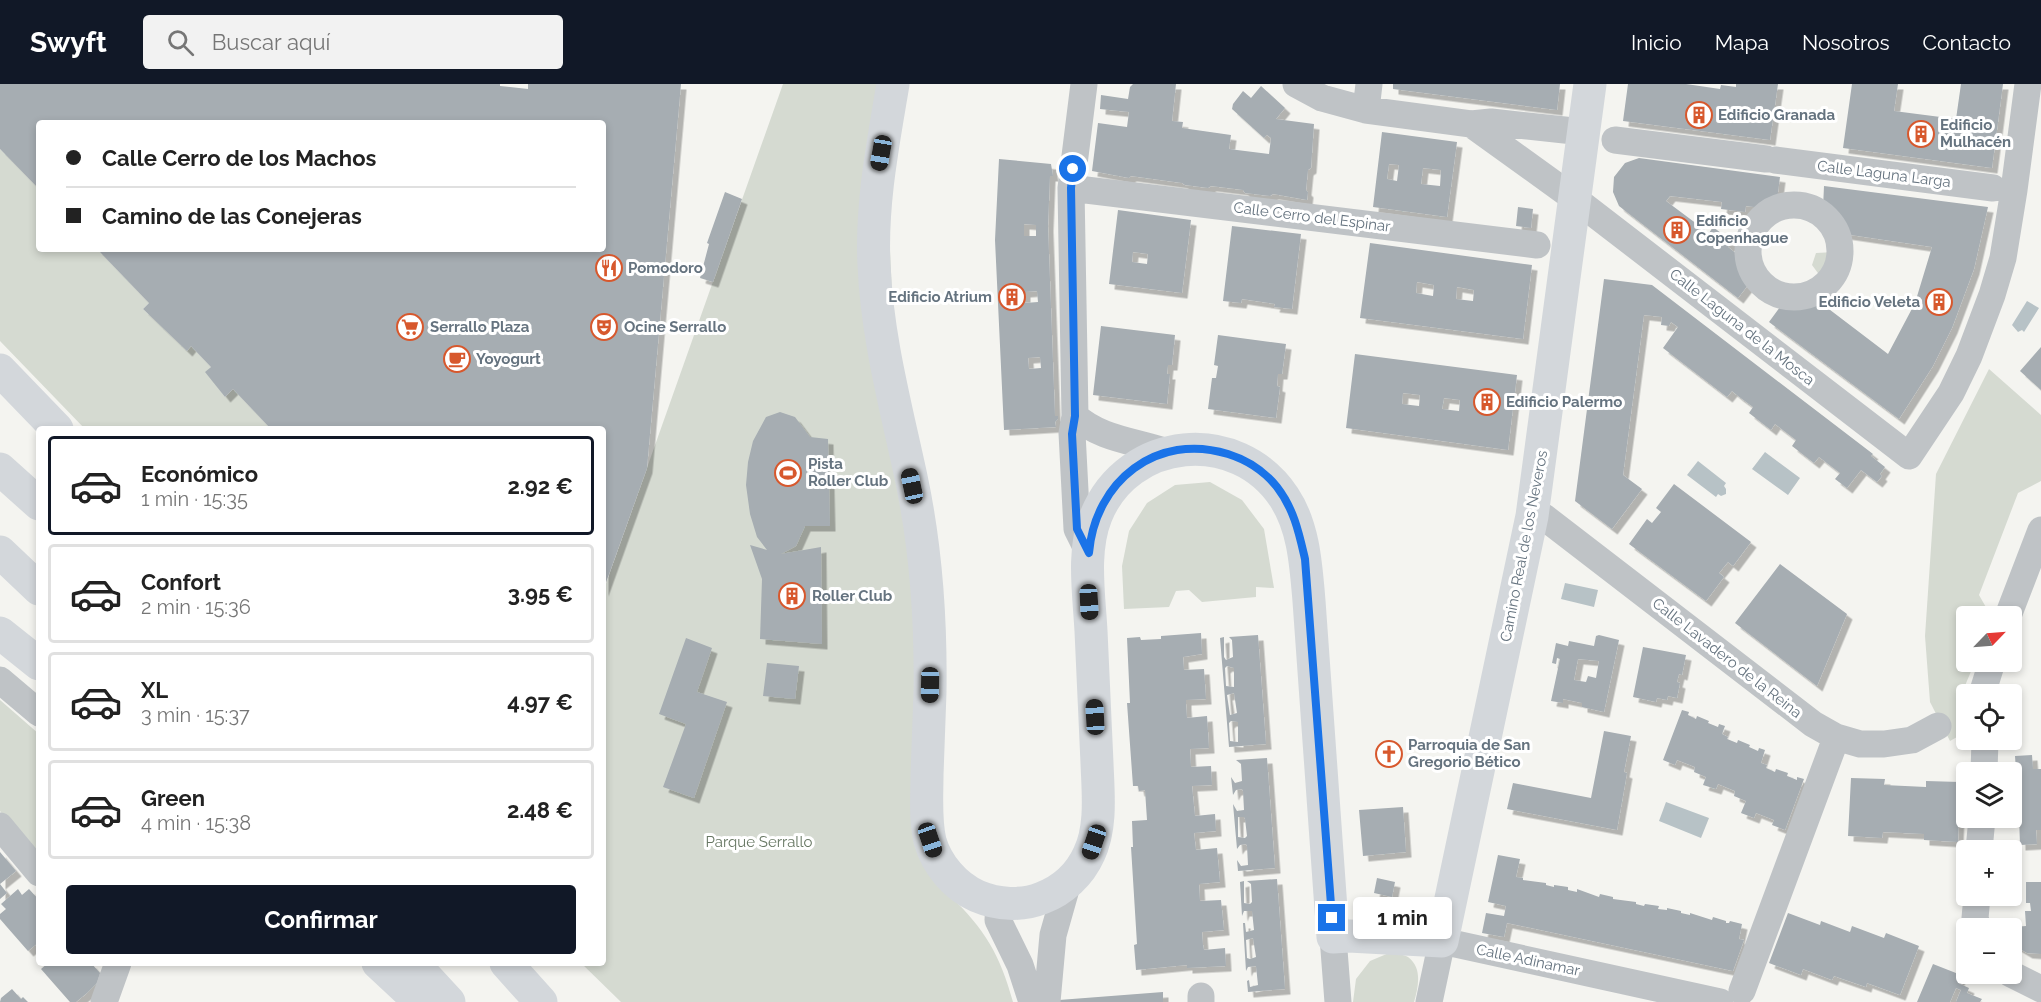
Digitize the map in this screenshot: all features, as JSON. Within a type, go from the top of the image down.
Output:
[{"type":"main road","points":[[893,84],[877,176],[873,264],[886,360],[917,507],[928,606],[928,829],[939,861],[952,879],[978,896],[999,902],[1019,903],[1038,900],[1053,893],[1068,882],[1090,853],[1097,825],[1098,787],[1089,553],[1092,528],[1097,513],[1112,489],[1130,471],[1147,460],[1167,452],[1204,449],[1226,453],[1247,462],[1276,486],[1295,517],[1305,559],[1333,937]]},
{"type":"main road","name":"Camino Real de los Neveros","points":[[1442,941],[1532,516],[1590,84]]},
{"type":"main road","points":[[0,370],[54,426]]},
{"type":"main road","points":[[0,469],[36,501]]},
{"type":"main road","points":[[0,552],[36,586]]},
{"type":"main road","points":[[0,633],[36,662]]},
{"type":"main road","name":"Calle Adinamar","points":[[1333,937],[1442,941]]},
{"type":"main road","points":[[381,966],[420,1002]]},
{"type":"main road","points":[[416,966],[449,1002]]},
{"type":"main road","points":[[509,966],[541,1002]]},
{"type":"street","points":[[1084,84],[1071,188],[1075,416],[1072,434],[1077,529],[1089,553]]},
{"type":"street","points":[[1296,84],[1322,98],[1368,97],[1471,124],[1491,122],[1583,132]]},
{"type":"street","name":"Calle Laguna de la Mosca","points":[[1575,199],[1909,456],[1951,393],[1969,356],[1992,295],[2003,258],[2028,84]]},
{"type":"street","points":[[1471,124],[1575,199]]},
{"type":"street","name":"Calle Laguna Larga","points":[[1615,140],[1780,165],[1821,174],[1993,188]]},
{"type":"street","name":"Calle Cerro del Espinar","points":[[1086,190],[1537,245]]},
{"type":"street","points":[[1075,416],[1086,426],[1105,435],[1167,452]]},
{"type":"street","name":"Calle Lavadero de la Reina","points":[[1532,516],[1544,517],[1813,724],[1836,737],[1860,744],[1884,744],[1912,740],[1938,726]]},
{"type":"street","points":[[2012,606],[2041,530]]},
{"type":"street","points":[[0,680],[36,710]]},
{"type":"street","points":[[1731,997],[1832,749]]},
{"type":"street","points":[[0,826],[36,869]]},
{"type":"street","points":[[1047,1002],[1053,935],[1068,882]]},
{"type":"street","points":[[1038,900],[1053,935]]},
{"type":"street","points":[[999,902],[998,920],[1020,965],[1032,1002]]},
{"type":"street","points":[[1333,937],[1338,1002]]},
{"type":"street","name":"Calle Adinamar","points":[[1442,941],[1731,997]]},
{"type":"street","name":"Camino Real de los Neveros","points":[[1429,1002],[1442,941]]},
{"type":"street","points":[[1020,965],[1050,962]]},
{"type":"street","points":[[104,1002],[115,966]]},
{"type":"street","points":[[2022,980],[2041,989]]},
{"type":"green space","name":"Parque Serrallo","points":[[783,84],[882,84],[902,500],[950,896],[973,920],[990,944],[1003,970],[1013,1002],[621,1002],[584,966],[606,966],[606,584]]},
{"type":"green space","points":[[0,149],[36,186],[36,252],[100,252],[149,303],[143,309],[187,351],[191,346],[211,367],[206,372],[225,397],[233,389],[268,426],[82,426],[0,341]]},
{"type":"green space","points":[[1835,252],[1832,265],[1823,280],[1812,265],[1816,253]]},
{"type":"green space","points":[[1989,369],[2041,415],[2041,481],[2018,493],[1979,595],[1985,606],[1956,606],[1956,672],[1971,672],[1966,684],[1956,684],[1956,738],[1950,741],[1930,702],[1925,636],[1936,474]]},
{"type":"green space","points":[[1210,482],[1242,500],[1264,529],[1274,588],[1256,587],[1256,597],[1202,602],[1189,590],[1176,591],[1169,607],[1124,609],[1122,566],[1129,531],[1147,503],[1175,485]]},
{"type":"green space","points":[[0,700],[36,731],[36,855],[0,811]]},
{"type":"green space","points":[[1389,953],[1408,957],[1416,967],[1418,985],[1414,1002],[1353,1002],[1356,979],[1370,961]]},
{"type":"shaded area","points":[[2027,301],[2039,308],[2024,332],[2022,330],[2018,332],[2012,325]]},
{"type":"shaded area","points":[[1765,452],[1800,478],[1788,495],[1752,469]]},
{"type":"shaded area","points":[[1698,461],[1726,483],[1724,486],[1726,494],[1721,496],[1718,494],[1716,497],[1687,475]]},
{"type":"shaded area","points":[[1565,583],[1598,590],[1594,607],[1561,599]]},
{"type":"shaded area","points":[[1666,802],[1709,818],[1701,838],[1659,821]]},
{"type":"building","name":"Serrallo Plaza","points":[[0,84],[500,84],[500,86],[528,89],[528,84],[681,84],[647,468],[606,583],[606,426],[268,426],[233,389],[225,397],[205,372],[211,367],[191,346],[187,351],[143,309],[149,303],[100,252],[606,252],[606,120],[36,120],[36,186],[0,149]]},
{"type":"building","points":[[1133,84],[1176,84],[1172,121],[1183,122],[1182,128],[1231,135],[1229,149],[1269,154],[1271,138],[1267,135],[1264,138],[1232,109],[1243,91],[1251,98],[1261,86],[1285,108],[1276,119],[1314,124],[1311,168],[1308,170],[1306,190],[1307,200],[1131,176],[1129,178],[1092,171],[1098,123],[1127,127],[1129,112],[1100,109],[1101,95],[1128,99],[1130,87]]},
{"type":"building","points":[[1393,84],[1560,84],[1557,110],[1393,89]]},
{"type":"building","name":"Edificio Granada","points":[[1628,84],[1686,84],[1720,89],[1721,85],[1736,87],[1736,84],[1778,84],[1770,140],[1623,121]]},
{"type":"building","name":"Edificio Mulhacén","points":[[1852,84],[1898,84],[1894,111],[1956,119],[1961,84],[2003,84],[1992,168],[1843,148]]},
{"type":"building","points":[[1382,132],[1457,142],[1447,217],[1373,207]],"holes":[[[1389,164],[1399,165],[1397,181],[1387,179]],[[1423,168],[1441,170],[1440,186],[1421,184]]]},
{"type":"building","name":"Edificio Copenhague","points":[[1639,158],[1780,177],[1777,200],[1762,208],[1746,206],[1745,212],[1721,209],[1722,202],[1670,196],[1666,201],[1709,233],[1713,227],[1733,242],[1728,247],[1742,258],[1751,281],[1738,298],[1619,206],[1613,192],[1614,177],[1625,163]]},
{"type":"building","name":"Edificio Atrium","points":[[999,159],[1051,164],[1053,176],[1050,176],[1048,226],[1055,416],[1058,416],[1055,422],[1056,427],[1004,430],[995,240]],"holes":[[[1024,224],[1036,225],[1036,236],[1024,236]],[[1037,291],[1038,302],[1025,303],[1025,292]],[[1040,357],[1041,368],[1029,369],[1028,358]]]},
{"type":"building","name":"Edificio Veleta","points":[[1824,186],[1988,207],[1974,269],[1952,328],[1933,366],[1899,419],[1769,322],[1783,303],[1801,304],[1817,300],[1888,354],[1915,303],[1932,247],[1844,234],[1836,221],[1823,208]]},
{"type":"building","points":[[725,192],[742,199],[713,282],[700,278],[709,244],[707,243]]},
{"type":"building","points":[[1518,207],[1533,209],[1531,228],[1516,226]]},
{"type":"building","points":[[1118,210],[1191,220],[1182,293],[1109,284]],"holes":[[[1133,252],[1148,254],[1147,264],[1132,262]]]},
{"type":"building","points":[[1232,226],[1301,234],[1292,309],[1242,299],[1241,303],[1223,301]]},
{"type":"building","points":[[1370,243],[1532,265],[1523,339],[1360,318]],"holes":[[[1417,282],[1434,285],[1433,296],[1416,293]],[[1457,287],[1474,290],[1473,301],[1456,299]]]},
{"type":"building","points":[[1604,279],[1652,285],[1873,454],[1871,456],[1885,467],[1880,474],[1882,476],[1877,482],[1861,470],[1847,488],[1835,479],[1840,473],[1819,457],[1814,463],[1792,446],[1796,440],[1775,424],[1771,430],[1749,413],[1753,407],[1732,391],[1727,397],[1663,348],[1678,327],[1671,322],[1669,326],[1661,325],[1662,317],[1644,315],[1623,475],[1642,489],[1612,529],[1575,501]]},
{"type":"building","points":[[1101,326],[1175,335],[1172,365],[1168,365],[1167,374],[1170,374],[1167,404],[1093,395]]},
{"type":"building","points":[[1218,335],[1286,344],[1282,374],[1278,374],[1277,386],[1280,387],[1276,418],[1208,409],[1212,378],[1216,378],[1218,366],[1214,365]]},
{"type":"building","points":[[2041,347],[2041,390],[2020,371]]},
{"type":"building","name":"Edificio Palermo","points":[[1355,354],[1517,375],[1508,450],[1346,428]],"holes":[[[1403,393],[1420,395],[1419,406],[1402,404]],[[1444,398],[1460,400],[1459,411],[1442,409]]]},
{"type":"building","name":"Pista Roller Club","points":[[780,412],[795,417],[810,437],[828,439],[830,526],[805,526],[796,546],[781,554],[821,547],[822,644],[760,639],[762,579],[750,545],[767,550],[757,537],[750,514],[746,485],[748,462],[753,441],[766,417]]},
{"type":"building","points":[[1674,484],[1751,542],[1733,566],[1728,562],[1719,573],[1724,577],[1706,601],[1629,544],[1647,519],[1652,523],[1661,512],[1656,508]]},
{"type":"building","points":[[1780,564],[1847,614],[1817,686],[1735,623]]},
{"type":"building","points":[[1201,633],[1202,654],[1183,657],[1184,670],[1204,669],[1206,699],[1186,700],[1187,718],[1207,716],[1209,748],[1190,749],[1191,767],[1211,766],[1212,785],[1192,786],[1195,816],[1215,814],[1216,831],[1194,833],[1196,850],[1217,848],[1220,882],[1199,884],[1200,901],[1221,900],[1224,930],[1202,932],[1204,950],[1225,948],[1226,966],[1187,968],[1187,965],[1136,970],[1132,821],[1147,820],[1145,790],[1139,791],[1138,786],[1133,786],[1127,703],[1130,703],[1127,638],[1161,639],[1161,636]]},
{"type":"building","points":[[1258,635],[1266,744],[1229,747],[1220,638],[1224,637],[1226,660],[1233,657],[1232,640],[1229,637]],"holes":[[[1227,666],[1234,668],[1234,687],[1226,686],[1225,668]],[[1234,693],[1237,713],[1230,715],[1227,695]],[[1238,722],[1238,742],[1230,741],[1229,723]]]},
{"type":"building","points":[[1596,636],[1619,640],[1604,712],[1582,707],[1582,703],[1563,699],[1563,703],[1551,701],[1560,659],[1557,658],[1556,664],[1552,663],[1556,643],[1568,646],[1569,641],[1594,646]],"holes":[[[1578,659],[1599,661],[1596,678],[1588,676],[1586,682],[1574,680]]]},
{"type":"building","points":[[686,638],[712,648],[697,692],[727,702],[694,798],[663,787],[686,724],[659,714]]},
{"type":"building","points":[[1643,647],[1686,655],[1682,675],[1679,674],[1677,682],[1680,683],[1677,698],[1668,696],[1667,700],[1657,698],[1656,702],[1633,697]]},
{"type":"building","points":[[767,663],[799,666],[795,699],[763,696]]},
{"type":"building","points":[[1682,710],[1689,712],[1688,715],[1696,719],[1697,716],[1718,727],[1719,724],[1725,726],[1722,734],[1728,737],[1727,739],[1737,743],[1738,740],[1758,751],[1759,748],[1765,750],[1761,763],[1767,765],[1766,768],[1775,772],[1776,769],[1788,773],[1787,776],[1797,780],[1797,777],[1804,779],[1785,830],[1772,825],[1774,820],[1756,813],[1754,818],[1741,813],[1746,801],[1734,796],[1735,791],[1718,784],[1716,789],[1703,785],[1706,777],[1694,772],[1695,767],[1677,760],[1675,765],[1663,760]]},
{"type":"building","points":[[1604,731],[1631,736],[1617,830],[1507,809],[1513,783],[1591,798]]},
{"type":"building","points":[[2032,755],[2033,769],[2041,769],[2041,830],[2036,830],[2037,844],[2022,845],[2022,840],[2020,840],[2019,828],[2022,828],[2022,762],[2015,762],[2015,756]]},
{"type":"building","points":[[1267,758],[1275,868],[1238,871],[1237,860],[1241,866],[1248,865],[1246,844],[1240,845],[1237,849],[1233,804],[1237,811],[1244,810],[1242,789],[1236,790],[1233,795],[1231,777],[1235,783],[1242,781],[1241,764],[1236,760]],"holes":[[[1238,817],[1244,817],[1247,836],[1245,838],[1238,837]]]},
{"type":"building","points":[[1851,778],[1885,779],[1884,785],[1926,787],[1926,781],[1956,782],[1956,828],[1958,828],[1956,842],[1924,840],[1924,834],[1883,832],[1882,838],[1848,836]]},
{"type":"building","points":[[1403,807],[1406,852],[1363,856],[1359,810]]},
{"type":"building","points":[[0,852],[16,871],[0,884]]},
{"type":"building","points":[[1498,855],[1520,859],[1516,877],[1523,878],[1523,880],[1546,883],[1554,887],[1554,885],[1568,887],[1568,890],[1577,892],[1577,889],[1599,897],[1600,894],[1644,906],[1645,904],[1659,906],[1658,909],[1667,910],[1667,908],[1712,920],[1713,917],[1726,921],[1726,923],[1730,921],[1742,924],[1739,939],[1744,940],[1733,971],[1507,923],[1504,937],[1482,933],[1486,913],[1504,916],[1506,906],[1488,902]]},
{"type":"building","points":[[1377,878],[1395,882],[1392,897],[1374,893]]},
{"type":"building","points":[[1277,879],[1285,989],[1248,992],[1247,981],[1249,980],[1250,987],[1258,985],[1256,966],[1248,967],[1246,971],[1243,923],[1245,923],[1246,932],[1254,930],[1252,911],[1244,911],[1242,916],[1240,882],[1244,881],[1244,903],[1252,902],[1251,884],[1247,881]],"holes":[[[1253,938],[1256,957],[1247,958],[1246,940]]]},
{"type":"building","points":[[2026,882],[2041,882],[2041,954],[2027,953],[2022,950],[2022,926],[2026,926],[2025,911],[2031,911],[2030,903],[2026,903]]},
{"type":"building","points":[[0,884],[7,893],[0,899]]},
{"type":"building","points":[[18,889],[22,895],[29,889],[36,897],[36,944],[28,951],[0,919],[0,914],[6,909],[1,904]]},
{"type":"building","points":[[1788,913],[1820,925],[1821,921],[1850,932],[1852,926],[1884,938],[1886,933],[1919,946],[1900,995],[1867,983],[1866,987],[1834,976],[1832,980],[1803,969],[1801,975],[1769,963]]},
{"type":"building","points":[[1933,964],[1956,973],[1956,984],[1969,988],[1967,993],[1982,999],[1980,1002],[1956,1002],[1961,990],[1956,988],[1950,1002],[1917,1002]]},
{"type":"building","points":[[44,966],[94,966],[100,973],[97,983],[87,993],[76,1002],[70,1002],[41,969]]},
{"type":"building","points":[[12,989],[21,999],[23,997],[28,1002],[0,1002],[1,998]]},
{"type":"building","points":[[1163,992],[1163,1002],[1059,1002],[1059,1000]]},
{"type":"place","name":"Edificio Granada","points":[[1699,115]]},
{"type":"place","name":"Edificio Mulhacén","points":[[1921,134]]},
{"type":"place","name":"Edificio Copenhague","points":[[1677,230]]},
{"type":"place","name":"Pomodoro","points":[[609,268]]},
{"type":"place","name":"Edificio Atrium","points":[[1012,297]]},
{"type":"place","name":"Edificio Veleta","points":[[1939,302]]},
{"type":"place","name":"Serrallo Plaza","points":[[410,327]]},
{"type":"place","name":"Ocine Serrallo","points":[[604,327]]},
{"type":"place","name":"Yoyogurt","points":[[457,359]]},
{"type":"place","name":"Edificio Palermo","points":[[1487,402]]},
{"type":"place","name":"Pista Roller Club","points":[[788,473]]},
{"type":"place","name":"Roller Club","points":[[792,596]]},
{"type":"place","name":"Parroquia de San Gregorio Bético","points":[[1389,754]]},
{"type":"route","points":[[1073,169],[1071,188],[1075,416],[1072,434],[1077,529],[1089,553],[1092,528],[1097,513],[1112,489],[1141,463],[1167,452],[1179,450],[1204,449],[1235,456],[1268,477],[1287,501],[1295,517],[1305,559],[1332,918]]}]
